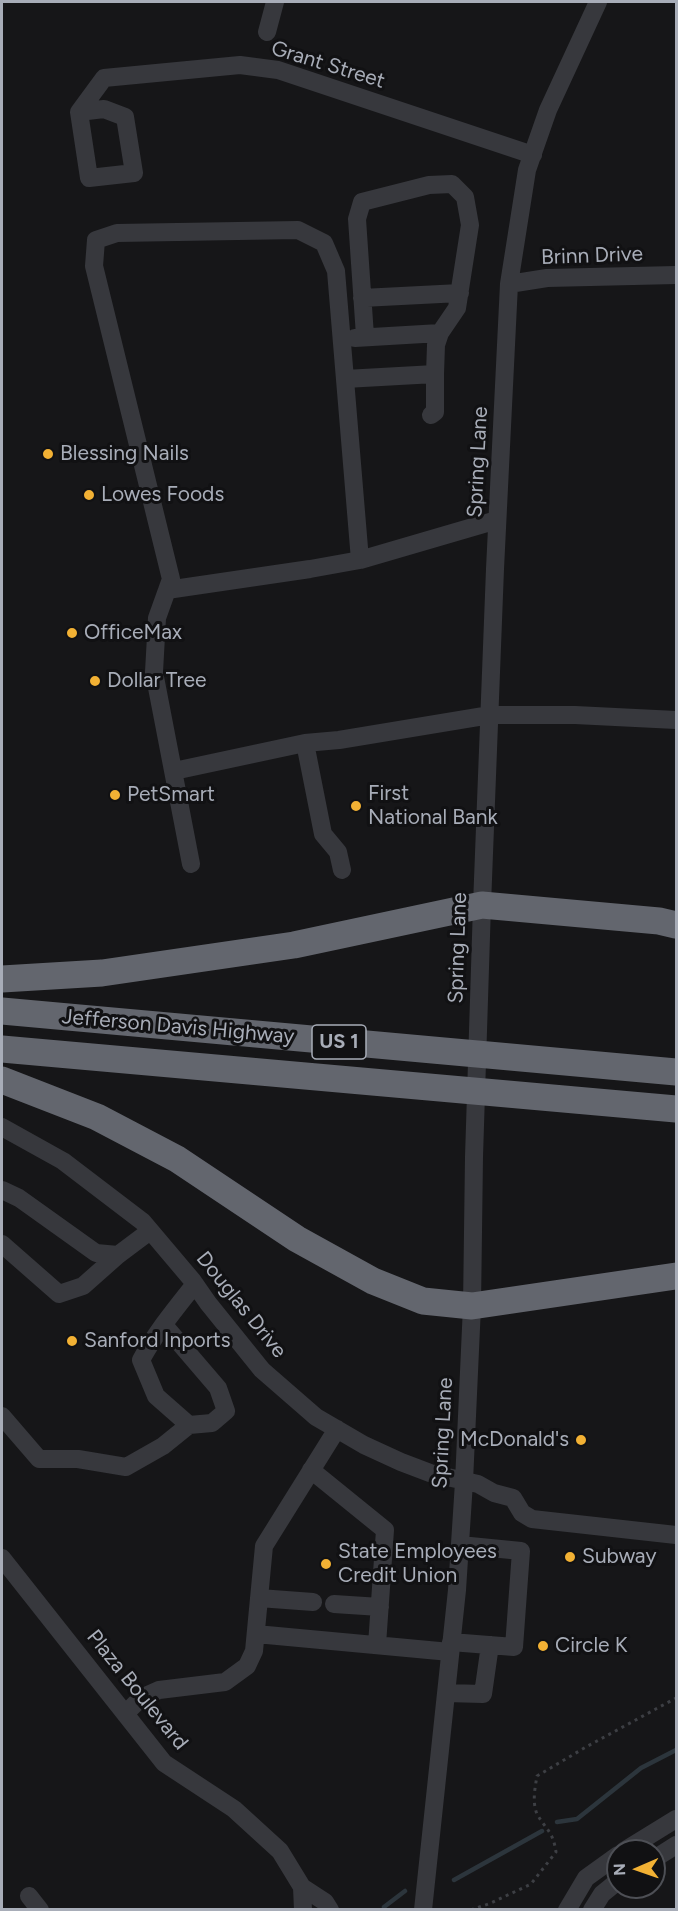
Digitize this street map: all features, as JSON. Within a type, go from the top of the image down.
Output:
[{"type":"highway","points":[[2,979],[102,973],[294,945],[482,905],[659,921],[676,926]]},
{"type":"highway","name":"Jefferson Davis Highway","points":[[2,1011],[676,1072]]},
{"type":"highway","name":"Jefferson Davis Highway","points":[[2,1049],[676,1109]]},
{"type":"highway","points":[[2,1080],[97,1117],[177,1159],[297,1239],[372,1281],[423,1301],[472,1306],[676,1276]]},
{"type":"street","points":[[267,32],[275,2]]},
{"type":"street","name":"Spring Lane","points":[[423,1910],[451,1647],[464,1482],[472,1306],[482,905],[509,284],[527,170],[548,110],[598,2]]},
{"type":"street","name":"Grant Street","points":[[79,112],[104,78],[240,65],[279,70],[532,155]]},
{"type":"street","points":[[365,336],[357,219],[363,202],[429,185],[452,184],[465,197],[470,225],[458,308],[440,333],[436,345],[435,412],[431,415]]},
{"type":"street","points":[[191,864],[154,672],[157,618],[171,579],[94,266],[96,240],[117,233],[298,230],[324,243],[336,271],[360,560]]},
{"type":"street","name":"Brinn Drive","points":[[509,284],[548,278],[676,275]]},
{"type":"street","points":[[362,298],[460,293]]},
{"type":"street","points":[[342,339],[440,333]]},
{"type":"street","points":[[345,380],[435,374]]},
{"type":"street","points":[[167,590],[360,560],[497,520]]},
{"type":"street","points":[[174,771],[305,743],[339,740],[490,715],[575,715],[676,720]]},
{"type":"street","points":[[305,743],[323,834],[338,852],[342,870]]},
{"type":"street","name":"Douglas Drive","points":[[2,1127],[63,1161],[143,1222],[262,1370],[316,1417],[364,1445],[401,1462],[430,1473],[478,1484],[494,1493],[513,1498],[522,1513],[532,1519],[676,1535]]},
{"type":"street","points":[[2,1190],[19,1198],[96,1253],[118,1256]]},
{"type":"street","points":[[2,1244],[59,1294],[83,1286],[150,1231]]},
{"type":"street","points":[[189,1425],[156,1396],[141,1359],[195,1284]]},
{"type":"street","points":[[2,1416],[39,1459],[78,1459],[126,1467],[163,1446],[189,1425],[212,1423],[225,1411],[218,1388],[164,1325]]},
{"type":"street","points":[[125,1714],[141,1698],[159,1690],[225,1682],[247,1666],[254,1652],[264,1546],[337,1429]]},
{"type":"street","points":[[311,1470],[385,1530],[377,1645]]},
{"type":"street","points":[[256,1634],[377,1645],[514,1647],[521,1551],[460,1545]]},
{"type":"street","name":"Plaza Boulevard","points":[[2,1557],[164,1763],[234,1809],[280,1851],[302,1887],[325,1902],[330,1910]]},
{"type":"street","points":[[259,1598],[313,1602]]},
{"type":"street","points":[[334,1604],[380,1607]]},
{"type":"street","points":[[446,1693],[483,1694],[490,1645]]},
{"type":"street","points":[[644,1839],[676,1819]]},
{"type":"street","points":[[567,1910],[586,1878],[606,1864]]},
{"type":"street","name":"Plaza Boulevard","points":[[302,1887],[303,1910]]},
{"type":"street","points":[[592,1910],[606,1891]]},
{"type":"path","points":[[471,1910],[531,1884],[556,1852],[554,1838],[536,1812],[534,1791],[537,1776],[676,1698]]},
{"type":"waterway","points":[[557,1822],[577,1819],[641,1768],[676,1750]]},
{"type":"waterway","points":[[454,1880],[542,1831]]},
{"type":"waterway","points":[[384,1907],[405,1891]]},
{"type":"place","name":"Blessing Nails","points":[[48,454]]},
{"type":"place","name":"Lowes Foods","points":[[89,495]]},
{"type":"place","name":"OfficeMax","points":[[72,633]]},
{"type":"place","name":"Dollar Tree","points":[[95,681]]},
{"type":"place","name":"PetSmart","points":[[115,795]]},
{"type":"place","name":"First National Bank","points":[[356,806]]},
{"type":"place","name":"Sanford Inports","points":[[72,1341]]},
{"type":"place","name":"McDonald's","points":[[581,1440]]},
{"type":"place","name":"Subway","points":[[570,1557]]},
{"type":"place","name":"State Employees Credit Union","points":[[326,1564]]},
{"type":"place","name":"Circle K","points":[[543,1646]]}]
